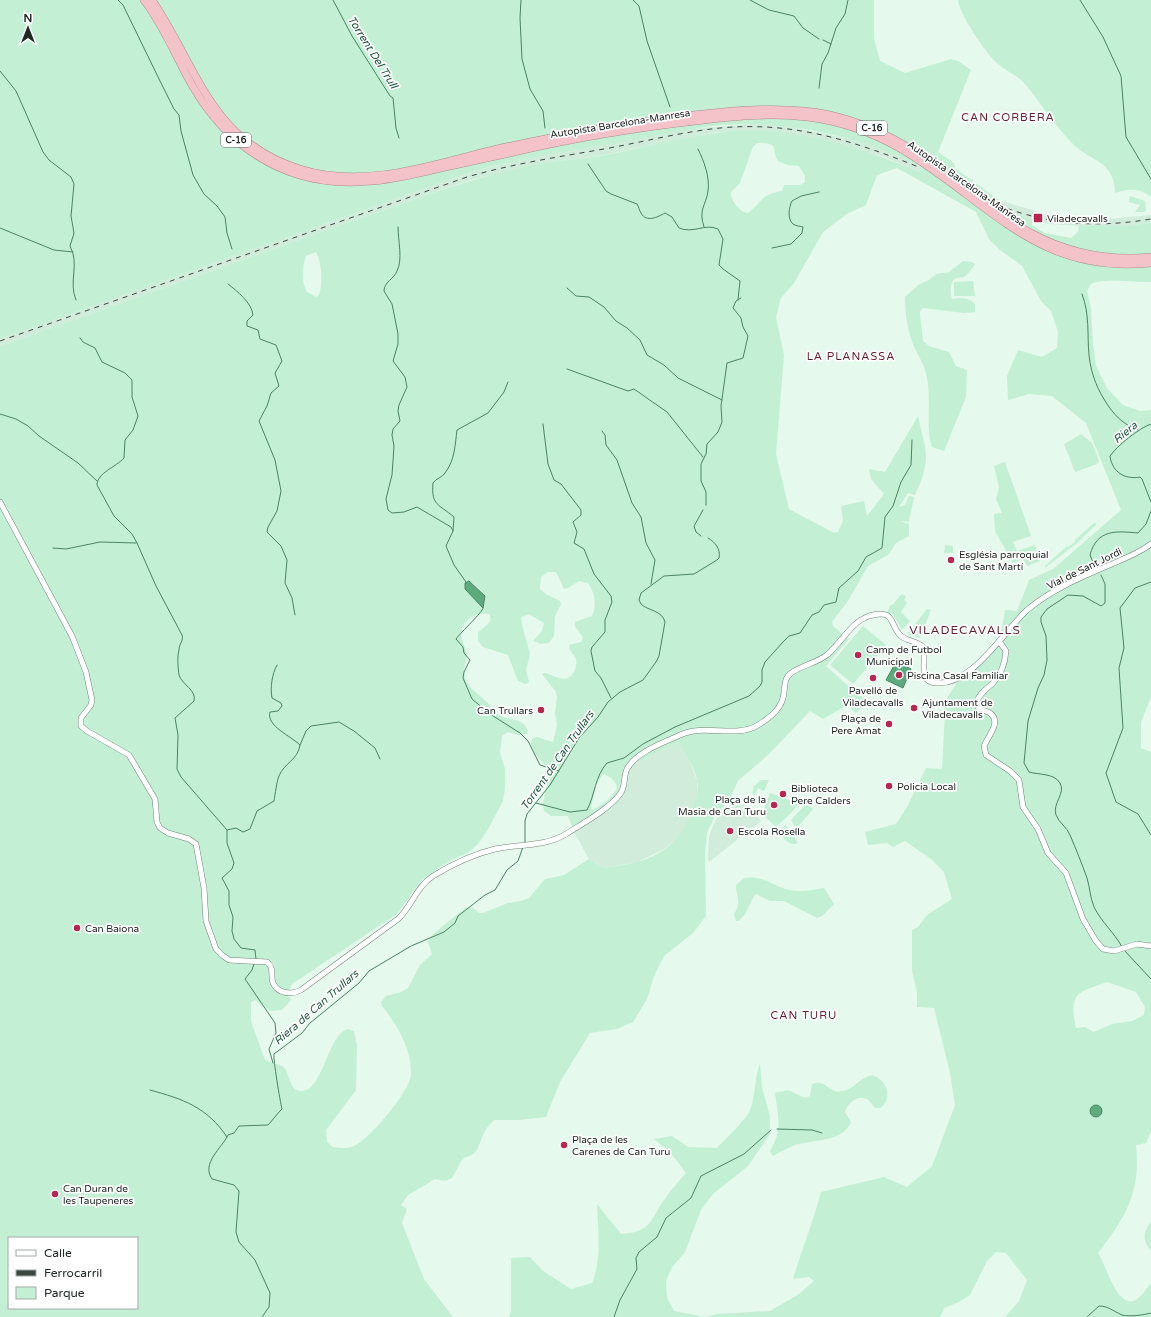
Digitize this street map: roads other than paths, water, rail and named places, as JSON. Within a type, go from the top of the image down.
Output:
[{"type":"highway","name":"Autopista Barcelona-Manresa","points":[[144,0],[162,28],[200,97],[220,125],[238,142],[260,157],[299,175],[333,182],[377,181],[413,175],[561,139],[652,126],[736,117],[791,116],[831,121],[871,134],[904,150],[1010,228],[1041,245],[1074,257],[1115,264],[1151,264]]},
{"type":"highway","name":"Autopista Barcelona-Manresa","points":[[152,0],[199,84],[225,122],[258,149],[296,168],[337,176],[379,175],[642,122],[731,111],[789,110],[832,115],[872,128],[904,143],[1014,222],[1049,242],[1075,252],[1104,257],[1151,257]]},
{"type":"highway","points":[[1049,242],[1104,254],[1151,253]]},
{"type":"street","name":"Vial de Sant Jordi","points":[[0,502],[72,636],[83,662],[92,700],[81,718],[81,726],[129,755],[155,799],[157,822],[160,828],[168,833],[189,839],[196,844],[204,888],[206,921],[213,943],[218,952],[225,958],[234,960],[267,962],[272,967],[273,982],[276,987],[286,992],[298,992],[398,919],[407,909],[421,886],[433,876],[481,853],[505,847],[551,841],[566,834],[614,800],[623,788],[627,769],[634,761],[646,752],[687,732],[703,729],[746,729],[758,725],[778,710],[782,703],[785,681],[789,675],[819,662],[829,654],[856,623],[867,617],[882,614],[888,616],[902,636],[922,646],[925,656],[924,675],[928,681],[944,682],[963,675],[986,657],[1018,619],[1050,594],[1151,543]]},
{"type":"street","points":[[999,641],[1006,651],[1003,667],[996,680],[981,694],[977,702],[978,707],[991,714],[995,722],[994,728],[984,746],[986,755],[1010,771],[1019,780],[1023,807],[1038,829],[1048,853],[1066,872],[1083,919],[1096,941],[1103,948],[1114,951],[1137,944],[1151,946]]},
{"type":"waterway","points":[[118,0],[123,5],[174,109],[179,115],[181,131],[193,175],[204,194],[217,206],[225,217],[227,233],[232,249]]},
{"type":"waterway","name":"Torrent Del Trull","points":[[333,0],[352,36],[390,96],[393,98],[396,128],[399,138]]},
{"type":"waterway","points":[[521,0],[520,18],[522,59],[530,89],[543,111],[545,128]]},
{"type":"waterway","points":[[633,0],[639,6],[647,41],[670,107]]},
{"type":"waterway","points":[[750,0],[769,10],[794,16],[803,28],[819,39]]},
{"type":"waterway","points":[[819,88],[822,64],[828,53],[836,28],[845,14],[848,0]]},
{"type":"waterway","points":[[1080,0],[1103,37],[1121,76],[1126,137],[1151,179]]},
{"type":"waterway","points":[[823,40],[831,44]]},
{"type":"waterway","points":[[0,71],[16,91],[43,152],[49,160],[71,177],[74,184],[71,216],[74,233],[70,246],[74,260],[73,286],[76,300]]},
{"type":"waterway","points":[[698,149],[708,180],[708,191],[702,212],[704,227]]},
{"type":"waterway","points":[[588,164],[606,191],[637,204],[641,213],[646,218],[652,218],[665,213],[672,217],[679,228],[684,230],[708,227],[718,229],[723,239],[719,265],[740,281],[738,300]]},
{"type":"waterway","points":[[772,248],[791,244],[802,233],[803,227],[793,224],[789,216],[792,201],[801,196],[819,192]]},
{"type":"waterway","name":"Torrent Del Trull","points":[[398,227],[400,255],[399,266],[396,274],[386,285],[384,291],[392,304],[398,334],[398,344],[393,361],[405,377],[407,387],[399,405],[398,411],[400,421],[393,429],[392,435],[394,446],[392,475],[386,499],[388,510],[392,513],[404,512],[417,507],[451,527],[453,531],[446,546],[454,565],[466,582]]},
{"type":"waterway","points":[[0,228],[54,250],[73,252]]},
{"type":"waterway","points":[[228,284],[236,290],[250,306],[253,315],[247,321],[247,326],[258,330],[260,339],[276,345],[282,361],[275,373],[279,386],[271,393],[267,406],[259,421],[275,460],[281,491],[277,511],[268,527],[267,532],[281,546],[287,560],[285,583],[292,598],[295,615]]},
{"type":"waterway","points":[[567,288],[576,296],[589,297],[604,307],[616,321],[627,328],[640,340],[647,355],[664,365],[678,378],[722,400]]},
{"type":"waterway","points":[[1082,294],[1085,302],[1087,317],[1088,347],[1091,369],[1098,389],[1115,415],[1125,423],[1138,430]]},
{"type":"waterway","points":[[706,505],[706,492],[701,481],[701,464],[706,454],[707,444],[718,432],[722,422],[721,406],[727,363],[743,358],[748,336],[743,327],[741,318],[733,308],[736,301],[741,298]]},
{"type":"waterway","points":[[80,338],[83,342],[95,348],[102,362],[125,373],[132,380],[132,397],[138,416],[133,430],[125,440],[124,458],[103,474],[97,485],[114,516],[132,534],[156,586],[182,635],[178,656],[179,675],[193,694],[194,701],[175,718],[178,735],[177,769],[181,777],[227,830]]},
{"type":"waterway","points":[[567,369],[628,391],[634,389],[667,412],[703,457]]},
{"type":"waterway","points":[[453,531],[454,517],[437,504],[433,496],[433,483],[444,475],[451,463],[457,430],[488,413],[504,392],[508,382]]},
{"type":"waterway","points":[[0,414],[16,419],[28,426],[39,436],[78,463],[97,481]]},
{"type":"waterway","points":[[543,424],[548,464],[554,480],[561,484],[581,510],[581,515],[573,522],[577,532],[574,543],[584,549],[594,574],[611,596],[612,602],[605,620],[605,632],[592,647],[591,651],[595,671],[601,678],[611,698]]},
{"type":"waterway","name":"Riera","points":[[1151,424],[1129,438],[1110,456],[1113,466],[1120,474],[1134,478],[1140,477],[1142,479],[1151,502]]},
{"type":"waterway","points":[[602,431],[605,435],[606,445],[617,460],[632,503],[641,517],[646,543],[655,560],[651,584]]},
{"type":"waterway","name":"Torrent de Can Trullars","points":[[536,803],[570,812],[587,810],[600,774],[607,763],[624,758],[643,744],[675,727],[749,696],[760,686],[762,682],[762,670],[765,662],[789,636],[800,633],[812,615],[819,612],[824,605],[836,602],[839,588],[858,571],[866,557],[882,548],[885,517],[893,506],[901,482],[911,465],[912,440]]},
{"type":"waterway","points":[[701,536],[696,532],[694,526],[703,510]]},
{"type":"waterway","name":"Riera","points":[[1095,567],[1090,555],[1097,540],[1102,536],[1115,532],[1138,533],[1146,524],[1151,511]]},
{"type":"waterway","name":"Torrent de Can Trullars","points":[[525,842],[525,821],[527,814],[550,785],[579,738],[598,717],[608,702],[620,692],[643,680],[659,656],[665,622],[661,615],[641,604],[639,600],[641,593],[664,576],[694,574],[717,560],[719,558],[718,549],[708,538]]},
{"type":"waterway","points":[[53,548],[66,549],[100,542],[136,543]]},
{"type":"waterway","points":[[1101,575],[1105,584],[1105,603],[1101,606],[1083,596],[1068,595],[1047,609],[1041,617],[1041,622],[1046,636],[1047,660],[1044,675],[1038,688],[1028,721],[1024,763],[1029,772],[1054,777],[1060,783],[1061,791],[1055,811],[1056,815],[1069,832],[1087,878],[1094,907],[1122,947]]},
{"type":"waterway","points":[[1151,582],[1135,588],[1120,608],[1124,648],[1119,668],[1123,728],[1106,773],[1116,802],[1138,814],[1151,835]]},
{"type":"waterway","name":"Torrent de Can Trullars","points":[[483,608],[456,639],[463,647],[464,653],[470,660],[464,672],[463,678],[472,699],[490,714],[520,733],[528,741],[540,765],[559,771]]},
{"type":"waterway","points":[[256,959],[255,950],[241,948],[234,939],[232,931],[233,917],[229,905],[229,891],[222,878],[232,869],[234,863],[227,843],[227,830],[236,828],[243,832],[250,829],[257,811],[274,801],[279,776],[299,750],[300,745],[275,726],[270,717],[270,712],[278,711],[282,706],[281,703],[272,698],[271,694],[271,686],[277,665]]},
{"type":"waterway","points":[[300,745],[306,731],[311,726],[339,722],[354,731],[375,748],[380,759]]},
{"type":"waterway","name":"Riera de Can Trullars","points":[[262,1317],[269,1307],[270,1293],[255,1260],[239,1242],[236,1232],[239,1191],[234,1185],[212,1179],[209,1173],[211,1161],[228,1135],[234,1133],[239,1126],[268,1125],[282,1109],[274,1054],[302,1033],[310,1023],[359,983],[369,971],[411,946],[444,932],[455,923],[458,916],[485,895],[495,890],[507,870],[518,861],[523,847]]},
{"type":"waterway","points":[[1124,950],[1151,979]]},
{"type":"waterway","points":[[254,964],[252,970],[245,979],[275,1023],[276,1033],[269,1049],[273,1063]]},
{"type":"waterway","points":[[150,1090],[184,1101],[203,1111],[227,1137]]},
{"type":"waterway","points":[[777,1129],[812,1130],[822,1133]]},
{"type":"waterway","points":[[614,1317],[620,1300],[637,1269],[636,1258],[639,1252],[657,1237],[666,1218],[691,1198],[701,1176],[744,1154],[771,1130]]},
{"type":"waterway","points":[[1087,1317],[1099,1306],[1108,1308],[1126,1316],[1137,1316],[1151,1313]]},
{"type":"railway","points":[[0,341],[467,177],[552,158],[705,130],[747,127],[798,130],[823,135],[872,149],[921,168]]},
{"type":"railway","points":[[998,205],[1036,217],[1073,223],[1112,223],[1151,219]]},
{"type":"place","name":"Viladecavalls","points":[[1038,218]]},
{"type":"place","name":"Església parroquial de Sant Martí","points":[[951,560]]},
{"type":"place","name":"Camp de Futbol Municipal","points":[[858,655]]},
{"type":"place","name":"Piscina Casal Familiar","points":[[899,675]]},
{"type":"place","name":"Pavelló de Viladecavalls","points":[[873,678]]},
{"type":"place","name":"Ajuntament de Viladecavalls","points":[[914,708]]},
{"type":"place","name":"Can Trullars","points":[[541,710]]},
{"type":"place","name":"Plaça de Pere Amat","points":[[889,724]]},
{"type":"place","name":"Policia Local","points":[[889,786]]},
{"type":"place","name":"Biblioteca Pere Calders","points":[[783,794]]},
{"type":"place","name":"Plaça de la Masia de Can Turu","points":[[774,805]]},
{"type":"place","name":"Escola Rosella","points":[[730,831]]},
{"type":"place","name":"Can Baiona","points":[[77,928]]},
{"type":"place","name":"Plaça de les Carenes de Can Turu","points":[[564,1145]]},
{"type":"place","name":"Can Duran de les Taupeneres","points":[[55,1194]]},
{"type":"district","name":"CAN CORBERA","points":[[1008,117]]},
{"type":"district","name":"LA PLANASSA","points":[[851,356]]},
{"type":"district","name":"VILADECAVALLS","points":[[965,630]]},
{"type":"district","name":"CAN TURU","points":[[804,1015]]}]
